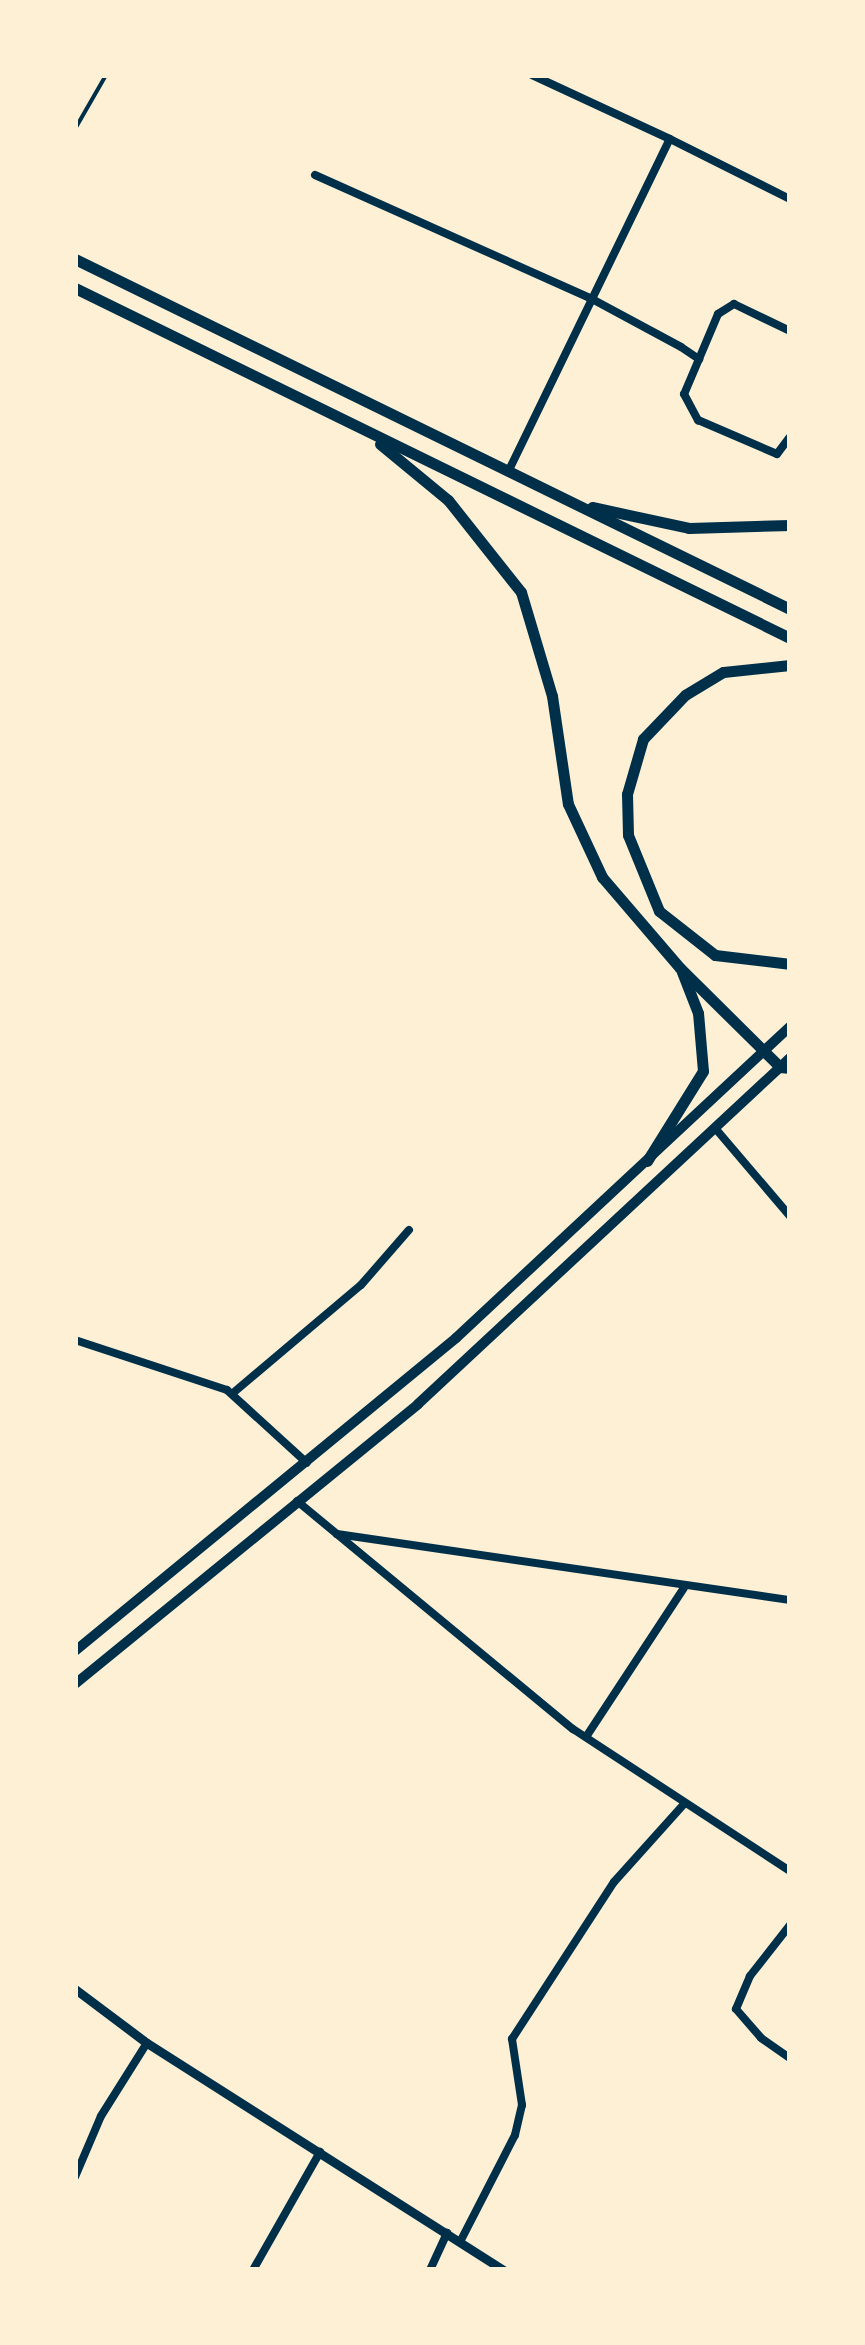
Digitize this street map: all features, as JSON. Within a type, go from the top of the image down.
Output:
[{"type":"highway","points":[[75,259],[790,609]]},
{"type":"highway","points":[[75,288],[790,638]]},
{"type":"highway","points":[[368,434],[448,500],[508,568],[539,636],[559,762],[582,842],[680,968],[764,1050],[787,1064]]},
{"type":"highway","points":[[572,502],[689,528],[790,525]]},
{"type":"highway","points":[[790,665],[723,672],[676,702],[643,739],[626,794],[628,835],[658,911],[715,955],[790,964]]},
{"type":"highway","points":[[647,1161],[703,1071],[698,1013],[680,968]]},
{"type":"main road","points":[[75,1651],[456,1338],[790,1026]]},
{"type":"main road","points":[[75,1684],[418,1404],[787,1064]]},
{"type":"street","points":[[532,75],[790,199]]},
{"type":"street","points":[[509,470],[670,139]]},
{"type":"street","points":[[315,175],[592,299],[698,358]]},
{"type":"street","points":[[790,331],[734,304],[718,314],[684,394],[698,420],[777,454],[790,438]]},
{"type":"street","points":[[715,1128],[790,1216]]},
{"type":"street","points":[[233,1393],[360,1285],[409,1230]]},
{"type":"street","points":[[75,1340],[233,1393],[307,1463]]},
{"type":"street","points":[[297,1501],[586,1737],[790,1871]]},
{"type":"street","points":[[333,1533],[607,1571],[684,1588],[790,1600]]},
{"type":"street","points":[[586,1737],[684,1588]]},
{"type":"street","points":[[460,2242],[515,2136],[522,2105],[512,2039],[614,1882],[685,1803]]},
{"type":"street","points":[[790,1925],[750,1976],[736,2009],[761,2038],[790,2058]]},
{"type":"street","points":[[75,1989],[147,2043],[504,2270]]},
{"type":"street","points":[[75,2177],[101,2116],[147,2043]]},
{"type":"street","points":[[254,2270],[320,2152]]},
{"type":"street","points":[[430,2270],[447,2233]]},
{"type":"lane","points":[[75,130],[106,75]]}]
